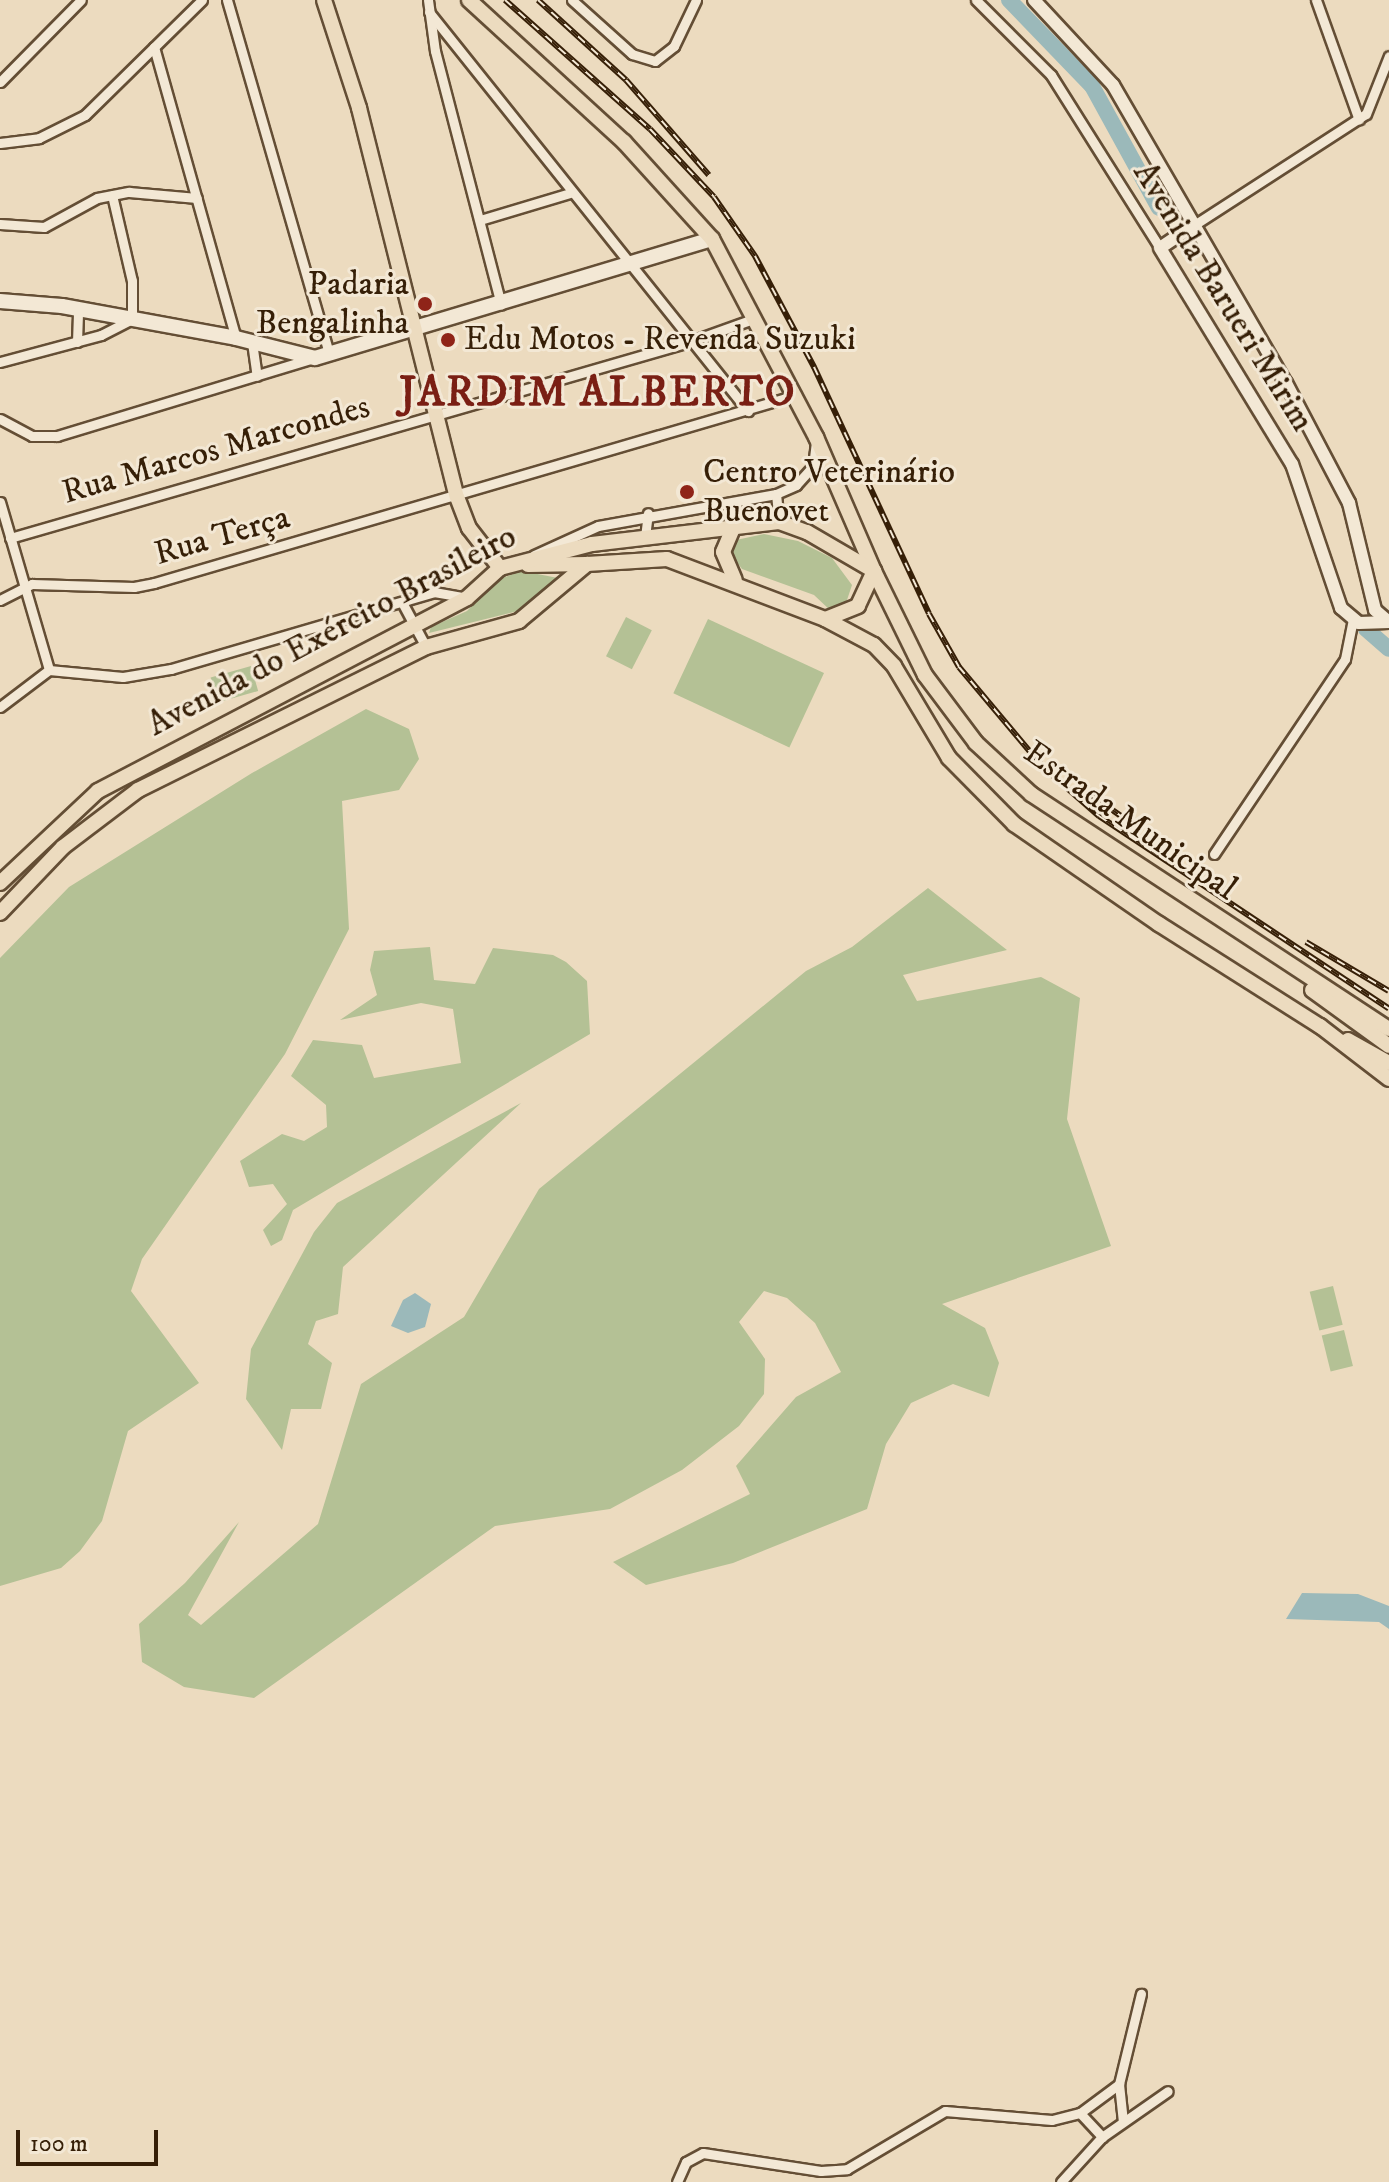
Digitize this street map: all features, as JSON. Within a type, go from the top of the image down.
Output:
[{"type":"main road","points":[[324,0],[359,108],[412,330],[457,497],[469,528],[500,568],[667,559],[738,583],[825,619],[881,651],[949,758],[1014,824],[1159,924],[1320,1026],[1389,1063]]},
{"type":"main road","name":"Estrada Municipal","points":[[469,0],[624,142],[712,239],[796,395],[874,571],[925,675],[956,720],[1007,774],[1074,825],[1389,1029]]},
{"type":"main road","points":[[0,301],[78,309],[322,356],[501,305],[712,239]]},
{"type":"main road","points":[[738,583],[729,574],[723,552],[734,526],[779,522],[807,532],[874,571],[858,606],[825,619]]},
{"type":"main road","name":"Avenida do Exército Brasileiro","points":[[0,883],[98,791],[417,626],[467,598],[500,568],[530,557],[645,537],[734,526]]},
{"type":"main road","name":"Avenida do Exército Brasileiro","points":[[0,913],[63,847],[138,790],[426,647],[519,621],[587,564]]},
{"type":"main road","points":[[1280,960],[1389,1046]]},
{"type":"main road","points":[[1320,1026],[1389,1079]]},
{"type":"street","points":[[0,82],[81,0]]},
{"type":"street","points":[[0,143],[39,138],[85,115],[202,0]]},
{"type":"street","points":[[0,419],[32,436],[57,436],[322,356],[227,0]]},
{"type":"street","points":[[428,0],[433,40],[501,305]]},
{"type":"street","points":[[572,0],[632,54],[655,61],[674,46],[696,0]]},
{"type":"street","name":"Avenida Barueri Mirim","points":[[976,0],[1051,75],[1292,464],[1311,509],[1332,592],[1353,619]]},
{"type":"street","name":"Avenida Barueri Mirim","points":[[1034,0],[1104,72],[1330,464],[1349,503],[1375,610],[1389,622]]},
{"type":"street","points":[[1316,0],[1359,120]]},
{"type":"street","points":[[429,12],[628,266],[748,411]]},
{"type":"street","points":[[433,40],[438,32],[446,34]]},
{"type":"street","points":[[154,47],[236,338]]},
{"type":"street","points":[[1160,248],[1359,120],[1374,105],[1389,56]]},
{"type":"street","points":[[0,224],[44,227],[112,195],[148,191],[197,198]]},
{"type":"street","points":[[480,220],[570,193]]},
{"type":"street","points":[[0,362],[77,342],[132,319],[132,281],[112,195]]},
{"type":"street","points":[[77,342],[78,309]]},
{"type":"street","name":"Rua Marcos Marcondes","points":[[10,538],[689,342],[753,319]]},
{"type":"street","points":[[252,342],[257,376]]},
{"type":"street","name":"Rua Terça","points":[[0,600],[22,586],[68,582],[134,587],[457,497],[796,395]]},
{"type":"street","points":[[530,557],[577,531],[648,513],[776,494],[796,485],[813,466],[816,437]]},
{"type":"street","points":[[776,494],[779,522]]},
{"type":"street","points":[[0,502],[49,670]]},
{"type":"street","points":[[645,537],[648,513]]},
{"type":"street","points":[[0,707],[49,670],[123,677],[171,669],[403,604],[434,592],[467,598]]},
{"type":"street","points":[[403,604],[426,647]]},
{"type":"street","points":[[1214,854],[1345,659],[1353,619],[1370,626],[1389,622]]},
{"type":"street","points":[[1123,2120],[1119,2084],[1141,1994]]},
{"type":"street","points":[[677,2182],[686,2162],[703,2153],[821,2171],[847,2169],[945,2111],[1052,2120],[1080,2113],[1119,2084]]},
{"type":"street","points":[[1060,2181],[1102,2137],[1168,2091]]},
{"type":"street","points":[[1080,2113],[1102,2137]]},
{"type":"green space","points":[[764,534],[798,541],[832,558],[852,585],[847,600],[832,612],[814,595],[742,569],[730,553],[736,540]]},
{"type":"green space","points":[[522,571],[558,578],[518,611],[429,633],[431,627],[467,611],[497,580]]},
{"type":"green space","points":[[626,617],[652,630],[632,669],[606,656]]},
{"type":"green space","points":[[708,619],[824,673],[789,747],[673,693]]},
{"type":"green space","points":[[251,666],[258,691],[218,703],[211,678]]},
{"type":"green space","points":[[366,709],[409,729],[419,759],[399,790],[342,801],[349,929],[285,1054],[142,1259],[131,1291],[199,1383],[128,1431],[102,1521],[80,1551],[61,1568],[0,1586],[0,958],[69,887],[252,773]]},
{"type":"green space","points":[[928,888],[1007,950],[903,975],[917,1001],[1041,977],[1080,998],[1067,1119],[1111,1246],[942,1304],[985,1328],[999,1363],[989,1397],[953,1384],[911,1403],[886,1444],[867,1509],[733,1563],[646,1585],[613,1562],[750,1494],[736,1466],[796,1397],[841,1372],[815,1323],[787,1298],[764,1291],[739,1322],[765,1359],[764,1394],[739,1426],[682,1470],[610,1509],[495,1526],[254,1698],[184,1687],[142,1662],[139,1624],[185,1583],[239,1522],[188,1615],[201,1625],[318,1524],[361,1384],[464,1317],[539,1189],[806,971],[852,947]]},
{"type":"green space","points":[[430,947],[434,980],[475,984],[493,948],[553,955],[566,962],[587,981],[590,1034],[293,1210],[282,1240],[271,1246],[263,1230],[287,1204],[273,1184],[249,1187],[240,1161],[282,1134],[304,1141],[327,1127],[326,1105],[291,1076],[313,1040],[362,1045],[374,1078],[461,1063],[453,1009],[421,1003],[340,1020],[377,995],[370,970],[374,951]]},
{"type":"green space","points":[[521,1103],[343,1267],[338,1314],[316,1321],[308,1344],[332,1363],[321,1409],[291,1409],[282,1450],[246,1399],[251,1349],[314,1232],[337,1203]]},
{"type":"green space","points":[[1333,1286],[1343,1325],[1319,1331],[1310,1292]]},
{"type":"green space","points":[[1344,1330],[1353,1366],[1331,1371],[1322,1336]]},
{"type":"water","points":[[415,1293],[431,1304],[425,1327],[408,1333],[391,1326],[403,1300]]},
{"type":"water","points":[[1302,1593],[1358,1594],[1389,1606],[1389,1629],[1379,1622],[1286,1619]]},
{"type":"waterway","points":[[1009,0],[1092,86],[1159,208]]},
{"type":"waterway","points":[[1366,629],[1389,649]]},
{"type":"railway","points":[[505,0],[650,129],[714,197],[755,256],[814,367],[929,614],[959,667],[1042,766],[1099,816],[1389,1009]]},
{"type":"railway","points":[[538,0],[626,80],[709,175]]},
{"type":"railway","points":[[1088,793],[1141,830]]},
{"type":"railway","points":[[1306,942],[1389,991]]},
{"type":"place","name":"Padaria Bengalinha","points":[[425,304]]},
{"type":"place","name":"Edu Motos - Revenda Suzuki","points":[[448,340]]},
{"type":"place","name":"Centro Veterinário Buenovet","points":[[687,492]]},
{"type":"district","name":"JARDIM ALBERTO","points":[[598,393]]}]
